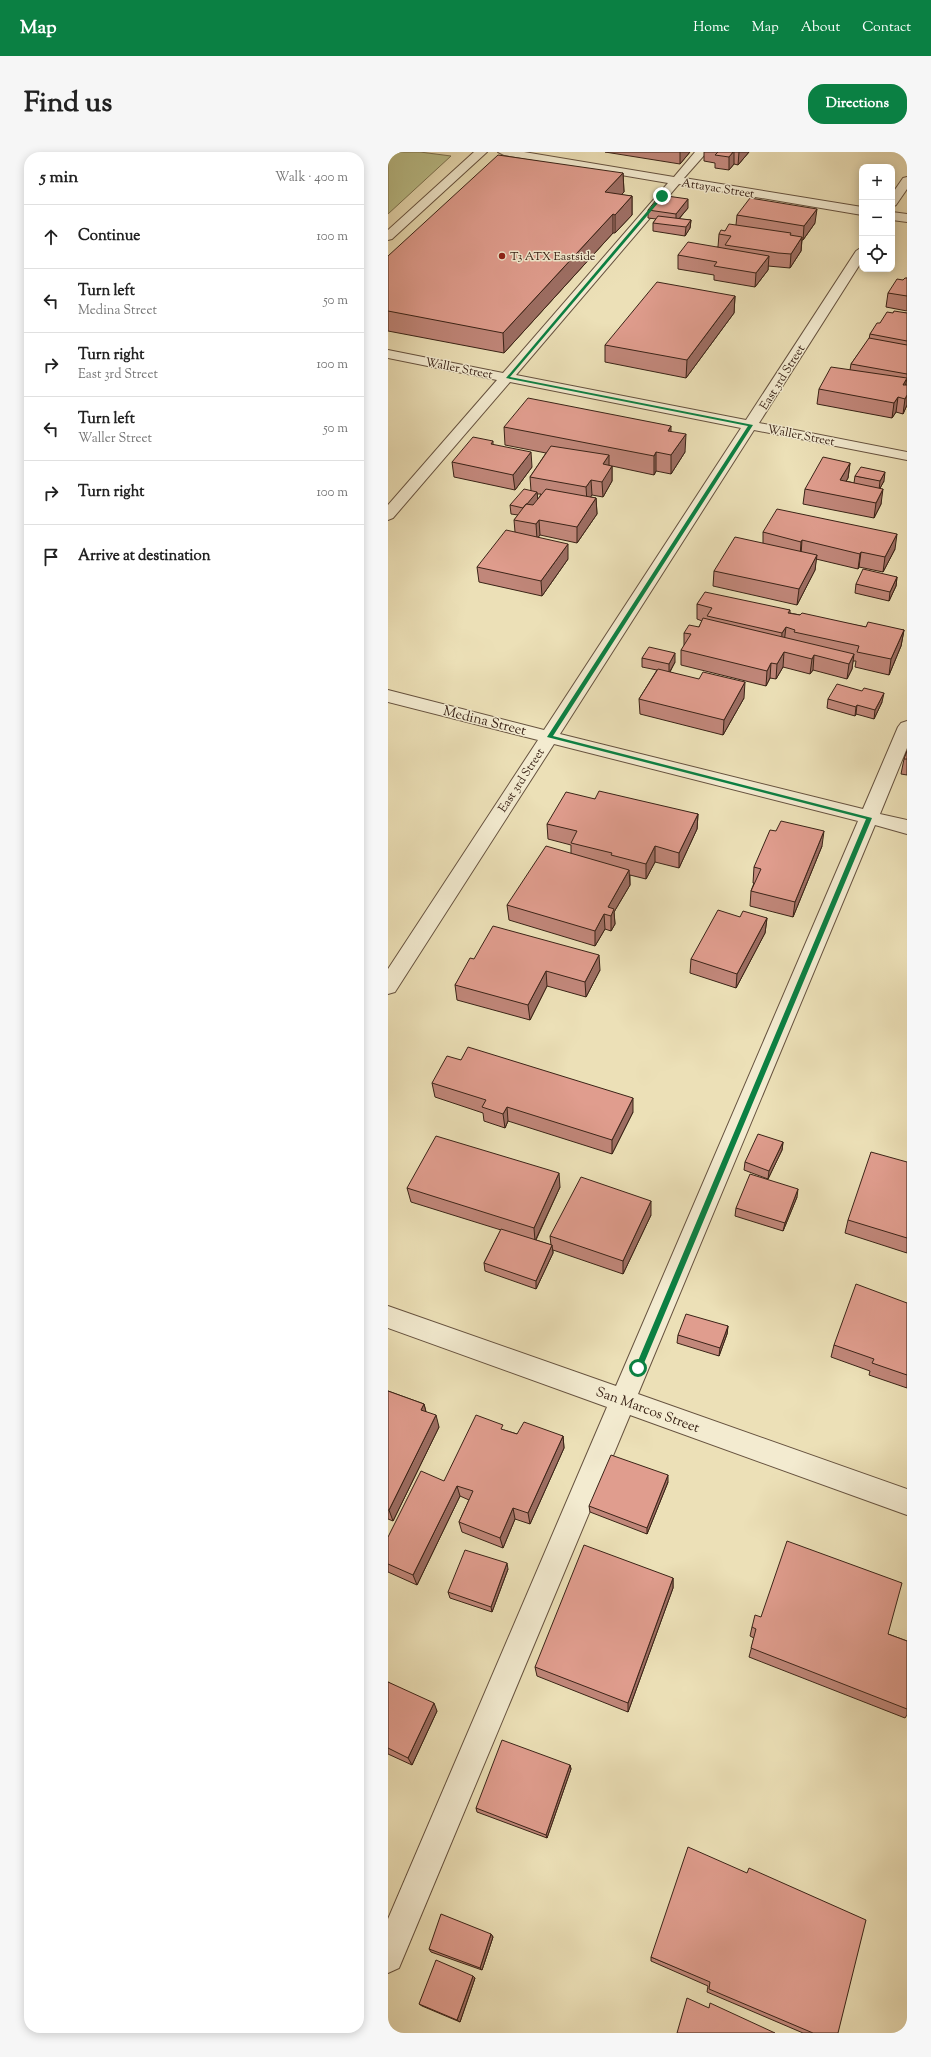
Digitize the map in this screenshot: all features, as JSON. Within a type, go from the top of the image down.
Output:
[{"type":"street","points":[[388,236],[481,152]]},
{"type":"street","name":"Attayac Street","points":[[504,152],[859,211]]},
{"type":"street","points":[[388,515],[508,378],[701,152]]},
{"type":"street","points":[[894,200],[907,180]]},
{"type":"street","points":[[895,216],[907,218]]},
{"type":"street","name":"East 3rd Street","points":[[388,986],[859,256]]},
{"type":"street","name":"Waller Street","points":[[388,354],[907,456]]},
{"type":"street","name":"Medina Street","points":[[388,696],[907,827]]},
{"type":"street","points":[[388,1958],[907,727]]},
{"type":"street","name":"San Marcos Street","points":[[388,1316],[907,1502]]},
{"type":"green space","points":[[388,152],[420,152],[451,156],[388,214]]},
{"type":"building","points":[[718,152],[733,152],[729,157],[715,155]]},
{"type":"building","name":"T3 ATX Eastside","points":[[498,155],[623,173],[605,192],[632,196],[615,215],[613,214],[503,333],[388,311],[388,256]]},
{"type":"building","points":[[660,195],[688,199],[676,214],[648,210]]},
{"type":"building","points":[[750,198],[817,209],[804,226],[737,215]]},
{"type":"building","points":[[658,216],[691,220],[686,227],[653,223]]},
{"type":"building","points":[[729,224],[791,233],[790,235],[802,237],[791,254],[725,245],[731,236],[719,234],[721,230],[725,231]]},
{"type":"building","points":[[688,242],[769,256],[756,273],[714,266],[717,262],[678,255]]},
{"type":"building","points":[[907,278],[907,296],[888,293],[897,279],[903,280]]},
{"type":"building","points":[[657,282],[735,296],[687,360],[605,345]]},
{"type":"building","points":[[894,311],[907,313],[907,341],[870,334],[887,312],[893,313]]},
{"type":"building","points":[[869,338],[907,345],[907,374],[851,364]]},
{"type":"building","points":[[831,367],[907,378],[903,385],[907,385],[907,395],[905,399],[898,397],[894,403],[819,389]]},
{"type":"building","points":[[528,398],[671,426],[668,431],[686,434],[671,455],[656,452],[654,456],[504,427]]},
{"type":"building","points":[[473,437],[493,441],[491,444],[531,452],[513,475],[452,462]]},
{"type":"building","points":[[551,446],[609,455],[603,464],[612,466],[602,482],[591,480],[586,487],[530,477]]},
{"type":"building","points":[[823,457],[850,463],[840,480],[883,489],[876,503],[805,489]]},
{"type":"building","points":[[861,467],[885,472],[880,481],[855,476]]},
{"type":"building","points":[[524,489],[537,492],[523,508],[510,505]]},
{"type":"building","points":[[546,489],[596,498],[577,527],[539,520],[536,524],[514,520],[526,504],[533,505]]},
{"type":"building","points":[[777,509],[897,534],[885,557],[861,552],[860,554],[802,540],[801,542],[763,532]]},
{"type":"building","points":[[506,530],[568,544],[541,581],[477,567]]},
{"type":"building","points":[[735,537],[817,555],[799,589],[714,571]]},
{"type":"building","points":[[863,569],[897,577],[890,592],[856,584]]},
{"type":"building","points":[[705,592],[790,610],[788,613],[800,615],[802,613],[866,627],[868,622],[904,630],[891,659],[857,652],[859,646],[794,632],[795,630],[786,627],[782,633],[707,616],[712,608],[697,604]]},
{"type":"building","points":[[703,618],[854,654],[849,664],[814,655],[812,659],[784,652],[777,664],[771,663],[767,671],[681,650],[691,634],[684,633],[689,625],[699,627]]},
{"type":"building","points":[[649,647],[675,653],[669,664],[642,658]]},
{"type":"building","points":[[658,669],[699,679],[703,672],[745,682],[724,720],[639,699]]},
{"type":"building","points":[[837,684],[862,691],[864,688],[884,693],[875,710],[857,705],[856,707],[828,699]]},
{"type":"building","points":[[907,751],[907,759],[904,759]]},
{"type":"building","points":[[599,791],[698,814],[679,853],[655,846],[646,864],[611,855],[612,853],[571,843],[577,831],[547,824],[566,792],[595,799]]},
{"type":"building","points":[[781,821],[824,831],[795,902],[751,891],[761,869],[754,867],[770,830],[776,831]]},
{"type":"building","points":[[546,846],[629,870],[608,907],[614,909],[611,916],[604,914],[595,931],[507,905]]},
{"type":"building","points":[[718,910],[740,917],[743,911],[767,918],[737,974],[691,959]]},
{"type":"building","points":[[493,926],[599,955],[585,982],[546,971],[528,1005],[455,985],[470,958],[474,959]]},
{"type":"building","points":[[468,1047],[633,1098],[612,1140],[507,1107],[503,1114],[482,1107],[486,1100],[432,1083],[447,1056],[461,1060]]},
{"type":"building","points":[[758,1134],[783,1142],[769,1171],[745,1162]]},
{"type":"building","points":[[436,1136],[559,1173],[534,1228],[407,1188]]},
{"type":"building","points":[[871,1152],[907,1162],[907,1238],[848,1220]]},
{"type":"building","points":[[750,1174],[798,1189],[785,1223],[736,1208]]},
{"type":"building","points":[[581,1177],[651,1201],[623,1261],[550,1236]]},
{"type":"building","points":[[501,1229],[552,1245],[536,1281],[484,1263]]},
{"type":"building","points":[[856,1284],[907,1303],[907,1375],[872,1363],[874,1359],[834,1345]]},
{"type":"building","points":[[686,1314],[728,1326],[720,1348],[678,1335]]},
{"type":"building","points":[[388,1391],[424,1404],[421,1410],[436,1415],[389,1510],[388,1510]]},
{"type":"building","points":[[476,1415],[503,1425],[501,1429],[517,1434],[524,1422],[563,1436],[528,1513],[513,1508],[500,1538],[459,1522],[473,1491],[457,1486],[413,1575],[388,1564],[388,1537],[421,1471],[444,1481]]},
{"type":"building","points":[[611,1455],[668,1475],[647,1528],[589,1506]]},
{"type":"building","points":[[787,1541],[902,1583],[888,1634],[907,1641],[907,1709],[751,1648],[756,1629],[752,1627],[755,1615],[761,1617]]},
{"type":"building","points":[[584,1545],[673,1578],[628,1703],[535,1667]]},
{"type":"building","points":[[465,1550],[507,1563],[491,1607],[448,1592]]},
{"type":"building","points":[[388,1682],[434,1703],[408,1758],[388,1748]]},
{"type":"building","points":[[502,1740],[570,1765],[546,1835],[476,1808]]},
{"type":"building","points":[[688,1847],[747,1873],[749,1868],[866,1920],[838,2033],[813,2033],[709,1989],[710,1982],[651,1957]]},
{"type":"building","points":[[441,1914],[491,1934],[480,1968],[429,1949]]},
{"type":"building","points":[[436,1960],[473,1976],[457,2020],[419,2004]]},
{"type":"building","points":[[687,1998],[709,2008],[710,2003],[775,2033],[677,2033]]},
{"type":"place","name":"T3 ATX Eastside","points":[[502,256]]},
{"type":"route","points":[[638,1368],[869,818],[550,737],[751,425],[508,378],[662,196]]}]
